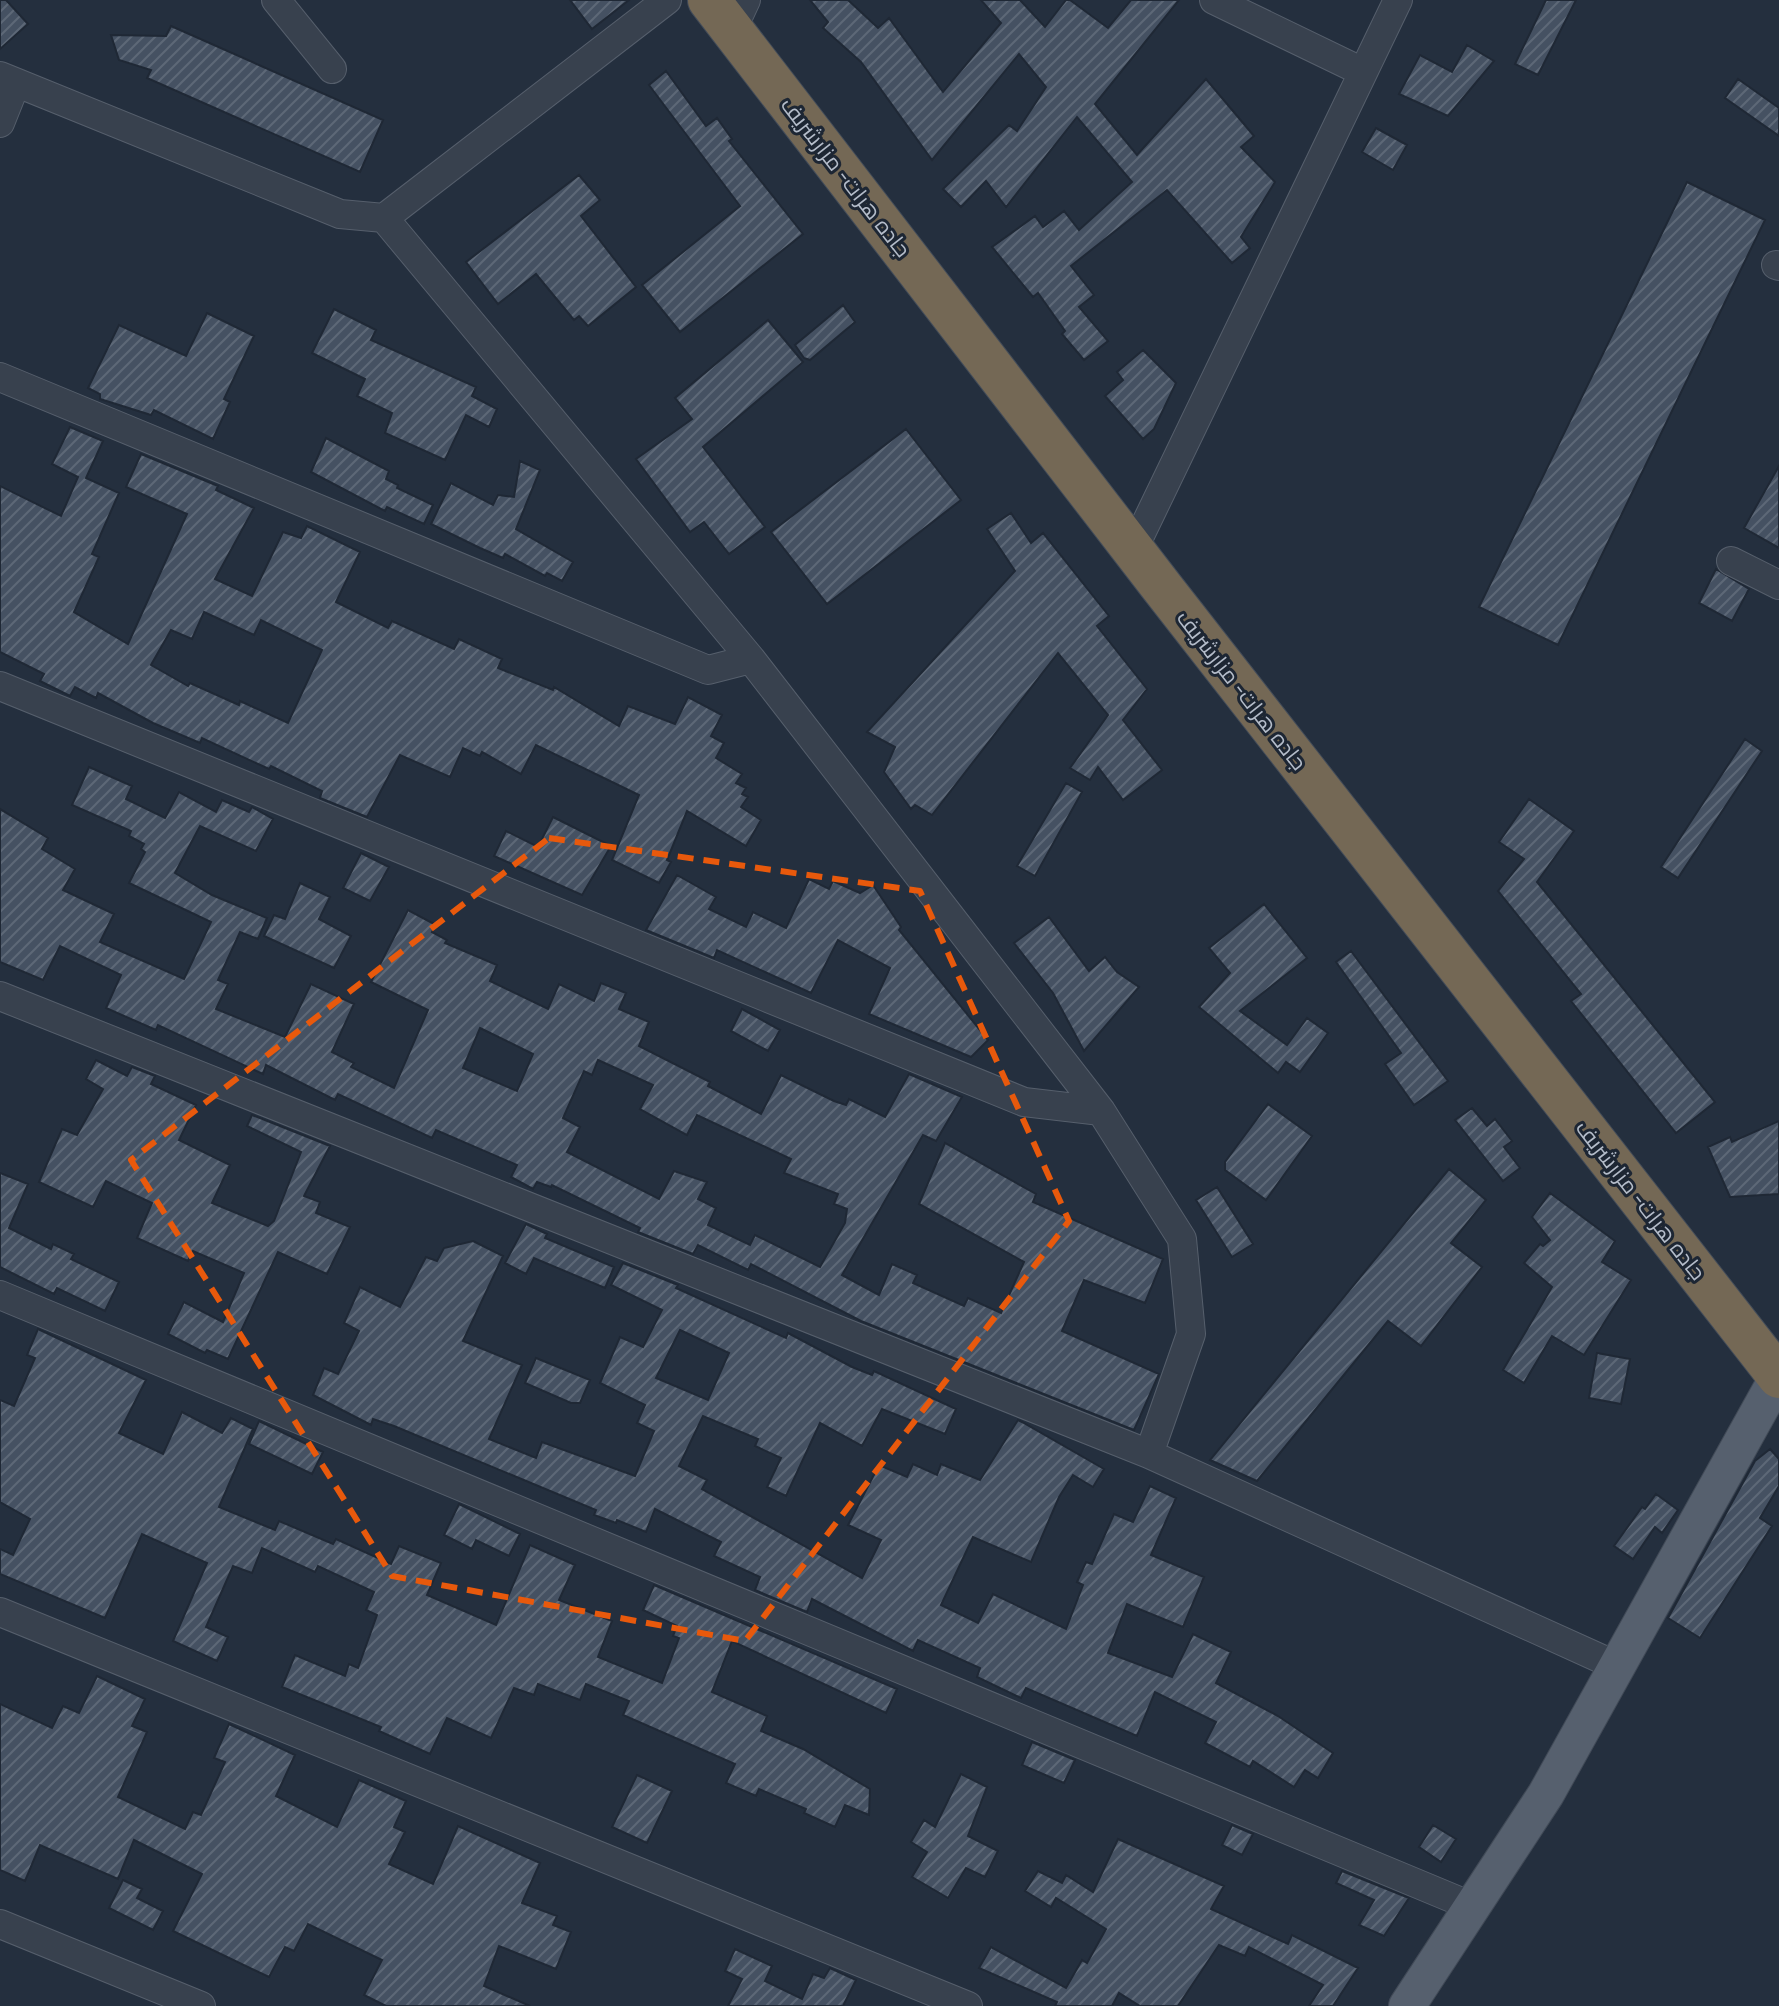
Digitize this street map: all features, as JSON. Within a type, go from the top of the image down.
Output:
[{"type":"highway","name":"جاده هرات- مزارشریف","points":[[729,10],[1133,550],[1779,1376]]},
{"type":"main road","points":[[1407,2006],[1546,1794],[1779,1376]]},
{"type":"street","points":[[276,0],[332,69]]},
{"type":"street","points":[[0,123],[8,79],[340,214],[384,218],[667,0]]},
{"type":"street","points":[[1214,0],[1363,72]]},
{"type":"street","points":[[1133,550],[1398,0]]},
{"type":"street","points":[[384,218],[751,659],[1101,1111],[1182,1239],[1191,1334],[1149,1454]]},
{"type":"street","points":[[0,377],[708,670],[751,659]]},
{"type":"street","points":[[1731,561],[1779,585]]},
{"type":"street","points":[[0,686],[1024,1102],[1101,1111]]},
{"type":"street","points":[[0,996],[1149,1454],[1617,1666]]},
{"type":"street","points":[[0,1295],[1471,1906]]},
{"type":"street","points":[[0,1612],[968,2006]]},
{"type":"street","points":[[0,1924],[201,2006]]},
{"type":"highlighted area","points":[[549,838],[920,891],[1069,1221],[745,1641],[392,1576],[131,1160]]},
{"type":"building","points":[[0,0],[6,0],[28,24],[0,49]]},
{"type":"building","points":[[570,0],[629,0],[592,29]]},
{"type":"building","points":[[810,0],[848,0],[878,28],[889,18],[943,92],[1001,23],[981,0],[1020,0],[1045,27],[1066,0],[1070,0],[1108,28],[1131,0],[1179,0],[1095,104],[1137,155],[1206,79],[1254,136],[1241,147],[1275,182],[1241,237],[1250,248],[1232,263],[1167,190],[1071,266],[1094,295],[1079,307],[1108,341],[1084,360],[1062,334],[1065,331],[1038,293],[1033,297],[992,247],[1035,216],[1043,227],[1064,211],[1079,230],[1132,182],[1077,117],[1006,207],[986,181],[961,207],[943,189],[1009,125],[1017,131],[1046,87],[1019,54],[932,160],[861,62],[823,28],[828,22]]},
{"type":"building","points":[[1546,0],[1576,0],[1538,75],[1515,64]]},
{"type":"building","points":[[171,26],[383,120],[360,172],[147,78],[151,70],[119,60],[111,35],[166,36]]},
{"type":"building","points":[[1467,45],[1494,61],[1448,116],[1399,94],[1420,55],[1452,72]]},
{"type":"building","points":[[666,71],[706,126],[717,118],[732,139],[729,141],[803,234],[680,332],[642,285],[740,206],[649,85]]},
{"type":"building","points":[[1738,79],[1779,108],[1779,136],[1725,98]]},
{"type":"building","points":[[1376,128],[1407,145],[1393,170],[1362,152]]},
{"type":"building","points":[[579,175],[600,200],[581,216],[636,287],[588,326],[579,316],[574,320],[536,274],[498,304],[466,262]]},
{"type":"building","points":[[1687,182],[1765,220],[1558,645],[1479,607]]},
{"type":"building","points":[[843,305],[855,322],[810,360],[804,358],[795,345]]},
{"type":"building","points":[[334,309],[376,330],[371,340],[476,387],[472,396],[497,409],[489,427],[466,415],[445,460],[385,433],[392,413],[357,396],[365,379],[312,353]]},
{"type":"building","points":[[207,313],[254,336],[224,399],[230,402],[213,439],[154,410],[151,415],[100,399],[100,394],[88,388],[119,325],[186,356]]},
{"type":"building","points":[[768,320],[803,362],[703,447],[765,527],[729,554],[704,522],[690,532],[636,459],[692,419],[675,398]]},
{"type":"building","points":[[1143,350],[1176,383],[1154,429],[1143,439],[1105,396],[1123,380],[1117,372]]},
{"type":"building","points":[[70,427],[103,441],[86,478],[119,493],[92,554],[99,557],[74,612],[128,644],[187,514],[126,487],[141,454],[218,486],[216,490],[254,508],[215,579],[252,596],[283,532],[301,538],[307,526],[360,552],[336,602],[388,628],[392,621],[454,649],[459,639],[502,659],[498,668],[553,690],[554,687],[619,726],[628,706],[675,724],[688,697],[722,715],[711,736],[724,743],[716,758],[742,774],[736,783],[746,788],[742,794],[748,797],[741,807],[761,820],[746,846],[687,811],[667,860],[671,862],[659,883],[612,860],[639,795],[536,745],[521,774],[482,752],[480,756],[463,748],[450,777],[400,755],[367,817],[320,798],[322,791],[271,766],[269,769],[202,738],[200,743],[153,723],[98,693],[96,698],[75,687],[70,696],[40,681],[44,674],[0,652],[0,486],[61,516],[78,477],[52,464]],"holes":[[[204,612],[254,635],[261,620],[322,650],[288,723],[240,701],[239,705],[190,683],[188,686],[151,665],[171,630],[192,639]]]},
{"type":"building","points":[[906,429],[961,500],[827,604],[771,532]]},
{"type":"building","points":[[326,438],[389,471],[386,479],[398,485],[397,488],[433,505],[424,524],[387,507],[385,511],[311,472]]},
{"type":"building","points":[[520,461],[540,470],[516,529],[573,562],[562,581],[547,573],[545,576],[505,554],[503,558],[480,548],[431,524],[451,483],[493,505],[498,495],[514,497]]},
{"type":"building","points":[[1779,466],[1779,548],[1744,528]]},
{"type":"building","points":[[1011,513],[1031,543],[1043,533],[1109,616],[1097,626],[1147,689],[1123,720],[1162,770],[1123,800],[1098,767],[1090,780],[1070,768],[1108,715],[1058,653],[932,815],[915,805],[911,809],[884,772],[895,747],[867,732],[1015,571],[987,529]]},
{"type":"building","points":[[1716,569],[1749,589],[1732,621],[1699,603]]},
{"type":"building","points":[[1745,739],[1762,751],[1678,878],[1661,867]]},
{"type":"building","points":[[89,767],[132,786],[126,799],[165,818],[179,792],[216,812],[222,800],[249,812],[252,807],[273,819],[256,851],[200,826],[175,873],[212,895],[267,918],[258,939],[240,932],[218,980],[228,984],[216,1009],[285,1037],[311,984],[354,1004],[332,1052],[354,1063],[351,1067],[394,1088],[428,1010],[371,982],[408,910],[436,925],[432,932],[447,940],[445,943],[497,965],[490,981],[548,1009],[559,984],[594,1001],[601,983],[626,993],[619,1009],[649,1022],[639,1046],[710,1082],[708,1086],[761,1114],[781,1075],[834,1101],[846,1105],[849,1099],[885,1117],[909,1074],[962,1097],[936,1141],[923,1135],[842,1275],[879,1295],[892,1264],[917,1275],[913,1283],[964,1306],[968,1298],[1001,1313],[1024,1262],[919,1204],[945,1143],[1036,1194],[1033,1202],[1163,1259],[1145,1303],[1084,1280],[1062,1331],[1159,1374],[1134,1430],[861,1321],[751,1264],[748,1270],[698,1245],[693,1254],[638,1232],[640,1228],[552,1185],[537,1182],[533,1189],[511,1177],[517,1165],[436,1130],[432,1138],[338,1094],[335,1100],[266,1065],[263,1074],[158,1025],[156,1030],[106,1008],[121,975],[60,946],[43,980],[0,962],[0,809],[48,838],[42,849],[75,869],[63,890],[114,914],[100,942],[184,979],[211,922],[129,883],[145,852],[141,849],[144,844],[129,836],[131,831],[72,805]],"holes":[[[480,1028],[533,1054],[517,1091],[463,1068]],[[598,1060],[653,1085],[640,1109],[687,1135],[697,1115],[791,1159],[784,1173],[838,1194],[834,1204],[847,1209],[845,1223],[820,1267],[755,1235],[750,1245],[708,1225],[716,1208],[698,1199],[707,1182],[674,1171],[659,1199],[567,1152],[580,1127],[563,1118],[584,1071],[592,1075]]]},
{"type":"building","points":[[1066,783],[1082,792],[1035,876],[1017,866]]},
{"type":"building","points":[[1529,799],[1574,831],[1537,882],[1715,1102],[1676,1133],[1571,1001],[1581,994],[1498,891],[1524,859],[1499,842]]},
{"type":"building","points":[[553,817],[611,846],[582,895],[494,856],[506,831],[538,847]]},
{"type":"building","points":[[361,853],[389,867],[370,901],[343,888]]},
{"type":"building","points":[[677,875],[716,897],[709,909],[746,927],[753,912],[786,928],[809,879],[829,889],[833,881],[860,893],[873,885],[901,927],[899,930],[988,1040],[971,1057],[869,1014],[890,968],[838,940],[811,993],[717,950],[714,958],[646,930]]},
{"type":"building","points":[[300,883],[330,897],[319,919],[351,936],[334,968],[264,936],[274,915],[285,919]]},
{"type":"building","points":[[1264,904],[1307,958],[1240,1011],[1287,1045],[1307,1018],[1328,1033],[1300,1072],[1286,1062],[1278,1073],[1199,1007],[1230,973],[1209,948]]},
{"type":"building","points":[[1049,917],[1089,971],[1105,957],[1117,972],[1139,987],[1084,1051],[1053,993],[1014,943]]},
{"type":"building","points":[[1351,951],[1448,1081],[1414,1105],[1385,1064],[1401,1053],[1336,962]]},
{"type":"building","points":[[742,1009],[780,1030],[768,1051],[731,1031]]},
{"type":"building","points":[[96,1060],[127,1076],[132,1067],[155,1076],[151,1084],[196,1105],[179,1140],[230,1165],[212,1203],[268,1226],[274,1221],[301,1152],[247,1126],[252,1115],[330,1146],[304,1196],[320,1202],[316,1213],[350,1227],[327,1274],[278,1252],[228,1359],[207,1350],[205,1353],[168,1334],[184,1302],[223,1322],[244,1273],[193,1251],[188,1261],[137,1238],[152,1203],[106,1181],[93,1207],[39,1182],[62,1129],[77,1135],[103,1089],[86,1079]]},
{"type":"building","points":[[1268,1104],[1312,1136],[1266,1200],[1225,1170],[1225,1162]]},
{"type":"building","points":[[1472,1108],[1487,1126],[1495,1119],[1512,1141],[1504,1147],[1520,1168],[1503,1181],[1455,1120]]},
{"type":"building","points":[[1779,1121],[1779,1194],[1730,1197],[1708,1147],[1730,1137],[1732,1142]]},
{"type":"building","points":[[1449,1169],[1486,1200],[1451,1243],[1482,1267],[1421,1346],[1388,1321],[1257,1481],[1210,1460]]},
{"type":"building","points":[[0,1173],[28,1184],[9,1228],[51,1249],[53,1244],[74,1254],[71,1259],[119,1282],[105,1311],[57,1288],[54,1294],[0,1267]]},
{"type":"building","points":[[1217,1187],[1253,1244],[1232,1257],[1196,1200]]},
{"type":"building","points":[[1550,1193],[1615,1241],[1602,1262],[1631,1280],[1584,1355],[1552,1336],[1524,1383],[1503,1370],[1552,1287],[1524,1263],[1540,1244],[1543,1246],[1550,1240],[1532,1217]]},
{"type":"building","points":[[526,1224],[547,1234],[545,1238],[614,1267],[605,1288],[534,1258],[526,1274],[505,1263]]},
{"type":"building","points":[[473,1241],[503,1256],[463,1341],[522,1365],[489,1439],[536,1458],[542,1442],[635,1476],[654,1431],[637,1423],[645,1405],[600,1383],[620,1337],[643,1347],[662,1310],[611,1285],[623,1263],[678,1285],[676,1288],[786,1338],[788,1333],[852,1367],[872,1375],[874,1371],[956,1409],[945,1434],[882,1409],[862,1446],[820,1423],[786,1496],[767,1487],[781,1458],[755,1446],[758,1439],[703,1416],[679,1466],[707,1480],[702,1489],[862,1578],[881,1540],[848,1525],[879,1465],[907,1477],[913,1464],[937,1475],[941,1464],[980,1480],[1018,1420],[1104,1469],[1093,1487],[1073,1475],[1059,1497],[1031,1562],[973,1537],[941,1605],[978,1623],[993,1594],[1066,1629],[1083,1585],[1077,1582],[1086,1562],[1092,1564],[1114,1514],[1133,1522],[1150,1486],[1176,1498],[1151,1555],[1204,1577],[1183,1627],[1127,1604],[1108,1653],[1172,1677],[1193,1634],[1231,1652],[1216,1683],[1278,1716],[1333,1753],[1318,1778],[1305,1770],[1294,1787],[1253,1761],[1250,1767],[1205,1743],[1216,1722],[1155,1692],[1137,1736],[1026,1688],[1021,1698],[977,1677],[980,1668],[918,1640],[913,1651],[812,1599],[807,1612],[755,1590],[760,1577],[714,1556],[721,1542],[655,1509],[646,1532],[617,1520],[616,1523],[594,1515],[596,1510],[394,1426],[373,1419],[371,1425],[313,1395],[324,1368],[338,1374],[359,1331],[344,1323],[360,1287],[400,1307],[426,1257],[437,1261],[444,1248]],"holes":[[[680,1330],[729,1353],[708,1400],[656,1378]]]},
{"type":"building","points":[[38,1329],[146,1380],[119,1433],[163,1454],[182,1412],[222,1433],[231,1418],[253,1429],[219,1507],[275,1530],[279,1521],[333,1544],[336,1539],[391,1564],[399,1546],[441,1563],[427,1595],[496,1625],[530,1545],[575,1565],[559,1600],[612,1621],[598,1657],[662,1683],[679,1638],[673,1636],[677,1626],[643,1610],[654,1585],[897,1689],[886,1713],[732,1641],[712,1692],[767,1716],[761,1731],[803,1749],[870,1789],[869,1815],[845,1805],[835,1827],[804,1813],[806,1809],[759,1789],[756,1796],[726,1783],[735,1764],[623,1715],[629,1701],[586,1684],[580,1700],[538,1684],[534,1695],[514,1688],[491,1738],[447,1718],[430,1754],[379,1731],[381,1727],[282,1687],[295,1655],[345,1676],[349,1664],[358,1668],[377,1615],[366,1610],[374,1592],[318,1566],[315,1572],[262,1548],[252,1573],[233,1566],[206,1627],[228,1637],[217,1661],[173,1641],[207,1563],[142,1534],[105,1618],[0,1574],[0,1549],[13,1555],[30,1519],[0,1502],[0,1400],[14,1406],[35,1358],[27,1355]]},
{"type":"building","points":[[1597,1353],[1630,1359],[1621,1404],[1589,1398]]},
{"type":"building","points":[[536,1358],[590,1380],[580,1403],[571,1403],[525,1383]]},
{"type":"building","points":[[259,1421],[323,1452],[312,1474],[249,1444]]},
{"type":"building","points":[[1770,1449],[1779,1459],[1779,1486],[1760,1518],[1772,1526],[1700,1638],[1668,1618],[1755,1461]]},
{"type":"building","points":[[1656,1494],[1678,1510],[1662,1533],[1655,1527],[1633,1559],[1614,1546],[1642,1507],[1645,1509]]},
{"type":"building","points":[[459,1504],[520,1534],[509,1556],[476,1540],[472,1549],[444,1535]]},
{"type":"building","points":[[97,1676],[145,1699],[132,1726],[147,1732],[118,1797],[185,1829],[193,1812],[201,1815],[225,1762],[214,1758],[229,1724],[295,1755],[276,1796],[337,1827],[359,1780],[406,1801],[394,1827],[405,1832],[389,1864],[433,1884],[458,1826],[540,1863],[522,1903],[557,1916],[553,1925],[571,1932],[556,1969],[499,1946],[484,1986],[530,2006],[386,2006],[364,1995],[382,1960],[308,1924],[294,1951],[285,1947],[269,1977],[173,1931],[202,1874],[134,1840],[118,1879],[40,1845],[25,1881],[0,1870],[0,1704],[52,1728],[63,1706],[79,1713]]},
{"type":"building","points":[[1032,1742],[1075,1760],[1064,1783],[1022,1765]]},
{"type":"building","points":[[961,1774],[987,1787],[968,1836],[998,1851],[985,1877],[966,1868],[948,1898],[912,1877],[927,1852],[911,1842],[924,1820],[935,1827]]},
{"type":"building","points":[[637,1775],[672,1791],[647,1843],[612,1827]]},
{"type":"building","points":[[1232,1825],[1253,1834],[1242,1855],[1222,1845]]},
{"type":"building","points":[[1433,1825],[1456,1839],[1441,1862],[1419,1847]]},
{"type":"building","points":[[1118,1839],[1224,1886],[1211,1909],[1288,1944],[1292,1935],[1358,1968],[1333,2006],[1309,2006],[1323,1985],[1249,1947],[1245,1956],[1219,1945],[1178,2006],[1140,2006],[1119,1993],[1112,2006],[1055,2006],[1057,2002],[979,1968],[991,1947],[1066,1988],[1082,1960],[1087,1963],[1106,1929],[1056,1898],[1051,1907],[1025,1891],[1038,1871],[1062,1883],[1066,1875],[1093,1892]]},
{"type":"building","points":[[1342,1871],[1409,1898],[1384,1936],[1359,1925],[1374,1900],[1336,1883]]},
{"type":"building","points":[[123,1880],[142,1889],[137,1898],[163,1911],[153,1930],[109,1908]]},
{"type":"building","points":[[735,1949],[772,1966],[765,1981],[802,1999],[813,1974],[824,1978],[830,1968],[856,1980],[843,2006],[728,2006],[742,1979],[725,1971]]}]
